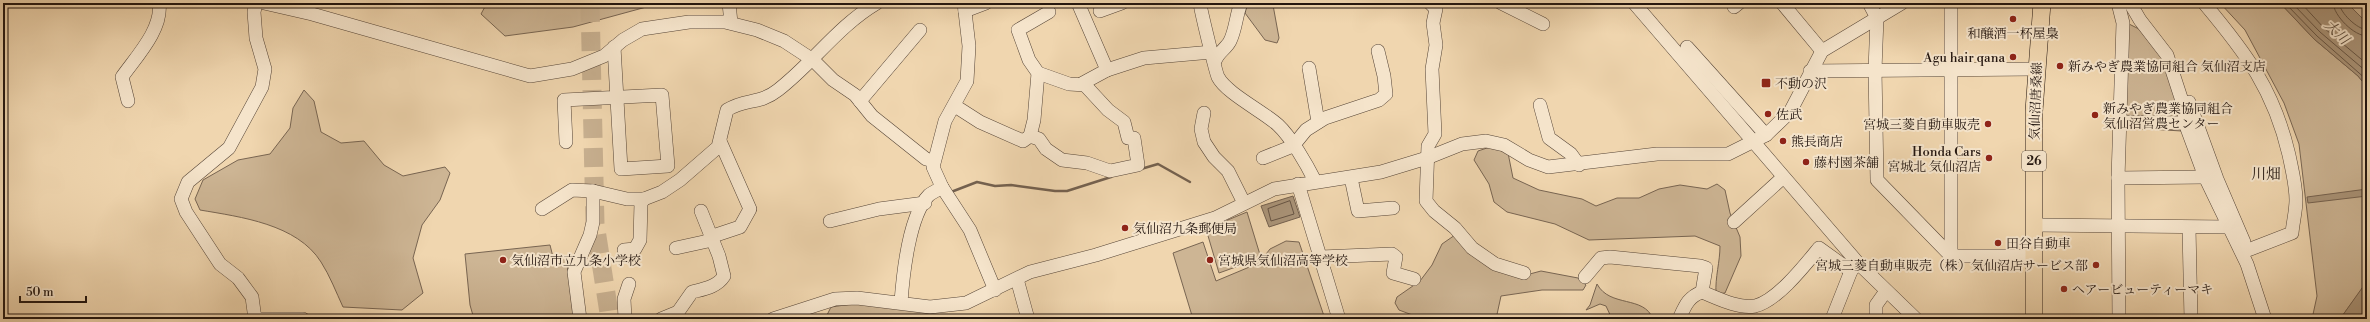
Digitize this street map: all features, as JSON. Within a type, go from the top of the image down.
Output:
[{"type":"main road","name":"気仙沼唐桑線","points":[[2034,319],[2036,69],[2042,3]]},
{"type":"street","points":[[128,101],[122,77],[152,32],[160,16],[159,3]]},
{"type":"street","points":[[256,3],[254,12],[256,38],[265,69],[262,87],[229,148],[188,182],[181,199],[186,212],[220,264],[238,278],[252,297],[254,319],[303,319]]},
{"type":"street","points":[[264,3],[305,8],[530,76],[572,69],[604,56],[623,40],[642,30],[689,22],[731,23],[757,30],[784,41],[813,60],[860,101],[872,116],[926,159],[934,161]]},
{"type":"street","points":[[729,3],[731,23]]},
{"type":"street","points":[[986,3],[965,7],[969,46],[967,81],[955,106],[945,121],[933,167],[942,187],[970,230],[995,290]]},
{"type":"street","points":[[1078,3],[1107,70]]},
{"type":"street","points":[[1100,11],[1122,3]]},
{"type":"street","points":[[1200,3],[1200,10],[1214,56],[1218,78],[1234,93],[1280,126],[1303,158],[1316,181]]},
{"type":"street","points":[[1086,85],[1084,83],[1107,70],[1144,58],[1214,56],[1229,43],[1241,3]]},
{"type":"street","points":[[1430,3],[1436,9],[1433,23],[1436,45],[1432,69],[1435,134],[1428,146],[1427,158],[1429,171],[1426,201],[1434,211],[1455,228],[1472,248],[1495,264],[1524,273]]},
{"type":"street","points":[[1501,3],[1543,24]]},
{"type":"street","points":[[1634,3],[1754,142],[1855,267]]},
{"type":"street","points":[[1782,3],[1822,51]]},
{"type":"street","points":[[1869,3],[1877,18],[1875,70],[1877,180],[1950,256],[2034,256]]},
{"type":"street","points":[[773,319],[835,298],[857,298],[901,302],[930,307],[966,303],[1030,272],[1096,255],[1215,218],[1274,189],[1316,181],[1351,178],[1381,172],[1427,158],[1462,144],[1486,141],[1504,145],[1529,160],[1548,167],[1579,165],[1657,154],[1728,154],[1766,135],[1790,112],[1810,71],[1822,51],[1902,3]]},
{"type":"street","points":[[1950,256],[1949,70],[1951,3]]},
{"type":"street","points":[[2118,3],[2123,23],[2118,178],[2119,319]]},
{"type":"street","points":[[2130,3],[2167,55],[2184,107],[2185,123],[2205,177],[2247,264],[2265,319]]},
{"type":"street","points":[[2204,3],[2239,47],[2263,81],[2285,139],[2294,178],[2296,200],[2292,233],[2248,250]]},
{"type":"street","points":[[542,209],[572,190],[593,191],[627,200],[644,199],[662,192],[680,180],[718,147],[727,110],[739,103],[759,101],[771,95],[813,60],[835,35],[870,5]]},
{"type":"street","points":[[1030,136],[1039,139],[1046,149],[1062,160],[1087,163],[1110,171],[1138,165],[1134,138],[1128,138],[1124,122],[1108,110],[1086,85],[1069,84],[1038,73],[1029,60],[1018,30],[1049,12]]},
{"type":"street","points":[[860,101],[920,30]]},
{"type":"street","points":[[1687,47],[1766,135]]},
{"type":"street","points":[[566,142],[564,100],[617,96],[662,95],[668,166],[621,169],[617,96],[614,48]]},
{"type":"street","points":[[1263,158],[1293,146],[1306,130],[1325,118],[1379,100],[1386,94],[1384,76],[1378,51]]},
{"type":"street","points":[[2170,65],[2184,84],[2194,118],[2248,250],[2273,319]]},
{"type":"street","points":[[1309,68],[1318,122]]},
{"type":"street","points":[[1810,71],[2036,69]]},
{"type":"street","points":[[955,106],[980,122],[1023,141],[1030,136],[1034,120],[1038,73]]},
{"type":"street","points":[[1540,106],[1549,138],[1572,154],[1579,165]]},
{"type":"street","points":[[1204,113],[1201,129],[1204,142],[1214,157],[1228,171],[1244,203]]},
{"type":"street","points":[[2119,122],[2185,123]]},
{"type":"street","points":[[676,248],[708,241],[710,237],[740,227],[750,209],[720,141]]},
{"type":"street","points":[[2118,178],[2205,177]]},
{"type":"street","points":[[1351,178],[1358,212],[1393,208]]},
{"type":"street","points":[[1734,222],[1779,181],[1784,179]]},
{"type":"street","points":[[1298,184],[1339,319]]},
{"type":"street","points":[[901,302],[905,254],[918,216],[928,196],[942,187]]},
{"type":"street","points":[[580,319],[574,272],[590,236],[594,222],[593,191]]},
{"type":"street","points":[[624,250],[636,250],[640,240],[641,203],[644,199]]},
{"type":"street","points":[[830,221],[879,209],[925,203]]},
{"type":"street","points":[[661,319],[678,312],[692,292],[710,288],[720,282],[724,276],[721,262],[701,211]]},
{"type":"street","points":[[2034,224],[2189,228],[2228,227]]},
{"type":"street","points":[[2189,228],[2191,319]]},
{"type":"street","points":[[1679,319],[1686,303],[1692,296],[1702,292],[1738,305],[1756,306],[1774,295],[1796,276],[1819,248],[1855,267],[1886,291],[1916,319]]},
{"type":"street","points":[[1321,257],[1392,254],[1396,257],[1393,274],[1414,279]]},
{"type":"street","points":[[1585,277],[1601,258],[1610,257],[1700,266],[1706,268],[1702,292]]},
{"type":"street","points":[[1832,319],[1855,267]]},
{"type":"street","points":[[1017,279],[1028,319]]},
{"type":"street","points":[[626,319],[624,299],[629,284]]},
{"type":"street","points":[[1876,319],[1876,305],[1886,291]]},
{"type":"shaded area","points":[[487,3],[661,3],[573,27],[505,36],[481,14]]},
{"type":"shaded area","points":[[1248,3],[1271,3],[1273,5],[1279,38],[1277,43],[1265,40],[1245,13]]},
{"type":"shaded area","points":[[2220,3],[2280,3],[2314,39],[2358,76],[2367,87],[2367,282],[2340,319],[2312,319],[2317,296],[2299,144],[2284,103],[2245,30]]},
{"type":"shaded area","points":[[2347,3],[2359,3],[2367,10],[2367,23]]},
{"type":"shaded area","points":[[2125,22],[2145,32],[2171,64],[2182,131],[2131,128],[2115,101]]},
{"type":"shaded area","points":[[304,90],[314,101],[321,132],[341,143],[364,141],[384,165],[403,176],[445,167],[450,173],[440,200],[422,225],[413,258],[423,293],[402,310],[343,307],[321,262],[311,249],[298,239],[267,224],[200,210],[195,199],[203,180],[238,160],[270,154],[290,128],[293,108]]},
{"type":"shaded area","points":[[1493,146],[1508,153],[1513,178],[1539,190],[1582,199],[1596,206],[1617,198],[1639,198],[1659,189],[1680,185],[1707,189],[1717,184],[1725,190],[1730,213],[1740,237],[1741,256],[1725,293],[1716,294],[1720,246],[1695,236],[1589,240],[1555,224],[1507,212],[1494,202],[1489,184],[1474,160],[1478,151]]},
{"type":"shaded area","points":[[1247,212],[1261,258],[1219,273],[1206,229]]},
{"type":"shaded area","points":[[1455,235],[1526,275],[1541,271],[1578,278],[1586,285],[1583,290],[1542,290],[1501,296],[1496,319],[1423,319],[1399,310],[1395,303],[1397,297],[1420,281],[1432,265],[1442,244]]},
{"type":"shaded area","points":[[1286,241],[1299,242],[1325,319],[1193,319],[1173,253],[1203,242],[1216,281],[1259,263],[1270,249]]},
{"type":"shaded area","points":[[550,245],[553,257],[566,256],[574,319],[474,319],[470,305],[465,254]]},
{"type":"shaded area","points":[[1597,284],[1610,296],[1642,307],[1649,312],[1653,319],[1612,319],[1606,306],[1600,304],[1586,310],[1590,305]]},
{"type":"shaded area","points":[[859,303],[901,308],[942,316],[940,319],[825,319],[831,307]]},
{"type":"water","name":"大川","points":[[2280,3],[2347,3],[2367,23],[2367,87],[2358,76],[2314,39]]},
{"type":"water","points":[[2367,189],[2367,196],[2308,203],[2307,197]]},
{"type":"water","points":[[1293,196],[1300,217],[1269,227],[1261,206]]},
{"type":"water","points":[[2367,281],[2367,319],[2340,319]]},
{"type":"waterway","points":[[1141,169],[1158,164],[1190,182]]},
{"type":"waterway","points":[[951,192],[977,182],[995,186],[1011,185],[1055,191],[1067,191],[1111,177]]},
{"type":"tunnel","points":[[590,3],[595,224],[610,319]]},
{"type":"place","name":"和醸酒一杯屋梟","points":[[2013,19]]},
{"type":"place","name":"Agu hair qana","points":[[2013,57]]},
{"type":"place","name":"新みやぎ農業協同組合 気仙沼支店","points":[[2060,66]]},
{"type":"place","name":"不動の沢","points":[[1766,83]]},
{"type":"place","name":"佐武","points":[[1768,114]]},
{"type":"place","name":"新みやぎ農業協同組合 気仙沼営農センター","points":[[2095,115]]},
{"type":"place","name":"宮城三菱自動車販売","points":[[1988,124]]},
{"type":"place","name":"熊長商店","points":[[1783,141]]},
{"type":"place","name":"Honda Cars 宮城北 気仙沼店","points":[[1989,158]]},
{"type":"place","name":"藤村園茶舗","points":[[1806,162]]},
{"type":"place","name":"気仙沼九条郵便局","points":[[1125,228]]},
{"type":"place","name":"田谷自動車","points":[[1998,243]]},
{"type":"place","name":"気仙沼市立九条小学校","points":[[503,260]]},
{"type":"place","name":"宮城県気仙沼高等学校","points":[[1210,260]]},
{"type":"place","name":"宮城三菱自動車販売（株）気仙沼店サービス部","points":[[2096,265]]},
{"type":"place","name":"ヘアービューティーマキ","points":[[2064,289]]},
{"type":"district","name":"川畑","points":[[2266,174]]}]
